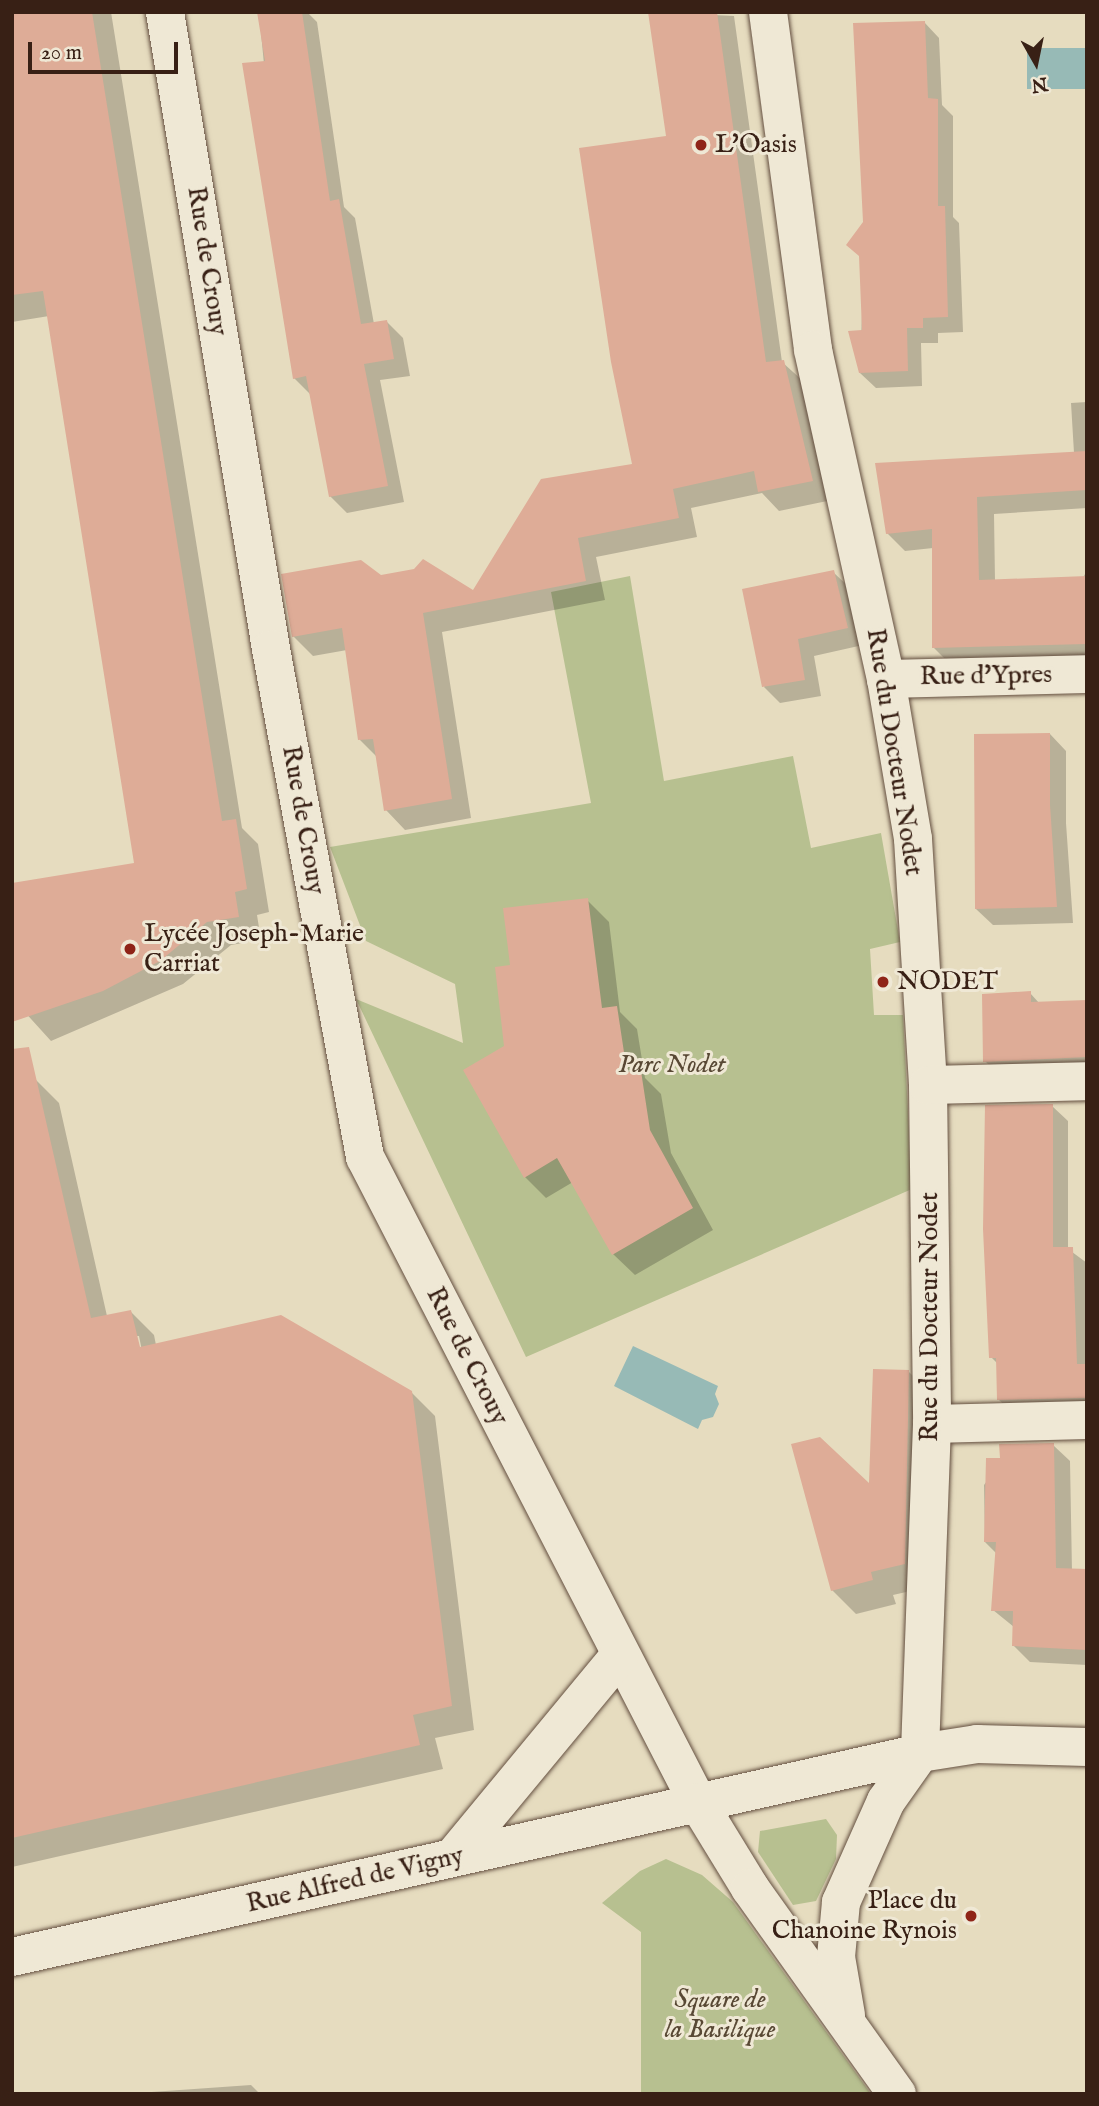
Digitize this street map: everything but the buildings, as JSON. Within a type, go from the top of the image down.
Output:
[{"type":"street","name":"Rue de Crouy","points":[[165,12],[271,649],[365,1157],[698,1803],[750,1888],[897,2094]]},
{"type":"street","name":"Rue du Docteur Nodet","points":[[768,12],[813,350],[886,679],[913,838],[928,1085],[932,1424],[920,1753]]},
{"type":"street","name":"Rue d'Ypres","points":[[886,679],[1087,674]]},
{"type":"street","points":[[928,1085],[1087,1081]]},
{"type":"street","points":[[932,1424],[1087,1420]]},
{"type":"street","points":[[453,1857],[620,1656]]},
{"type":"street","name":"Rue Alfred de Vigny","points":[[12,1957],[920,1753],[1018,1743],[1087,1747]]},
{"type":"street","points":[[848,2024],[836,1957],[841,1902],[886,1801],[920,1753]]},
{"type":"green space","name":"Parc Nodet","points":[[630,576],[664,781],[793,756],[811,848],[881,833],[900,942],[870,949],[874,1015],[903,1015],[912,1189],[526,1357],[356,999],[463,1043],[455,984],[366,941],[330,847],[591,803],[551,592]]},
{"type":"green space","points":[[826,1819],[837,1835],[836,1859],[816,1901],[793,1905],[758,1852],[760,1831]]},
{"type":"green space","name":"Square de la Basilique","points":[[666,1859],[702,1875],[733,1902],[871,2094],[641,2094],[641,1932],[602,1903],[640,1871]]},
{"type":"water","points":[[1027,48],[1087,48],[1087,89],[1027,89]]},
{"type":"water","points":[[633,1346],[718,1386],[715,1394],[719,1404],[713,1417],[702,1420],[698,1429],[614,1386]]},
{"type":"place","name":"L'Oasis","points":[[701,145]]},
{"type":"place","name":"Lycée Joseph-Marie Carriat","points":[[130,949]]},
{"type":"place","name":"NODET","points":[[883,982]]},
{"type":"place","name":"Place du Chanoine Rynois","points":[[971,1916]]}]
